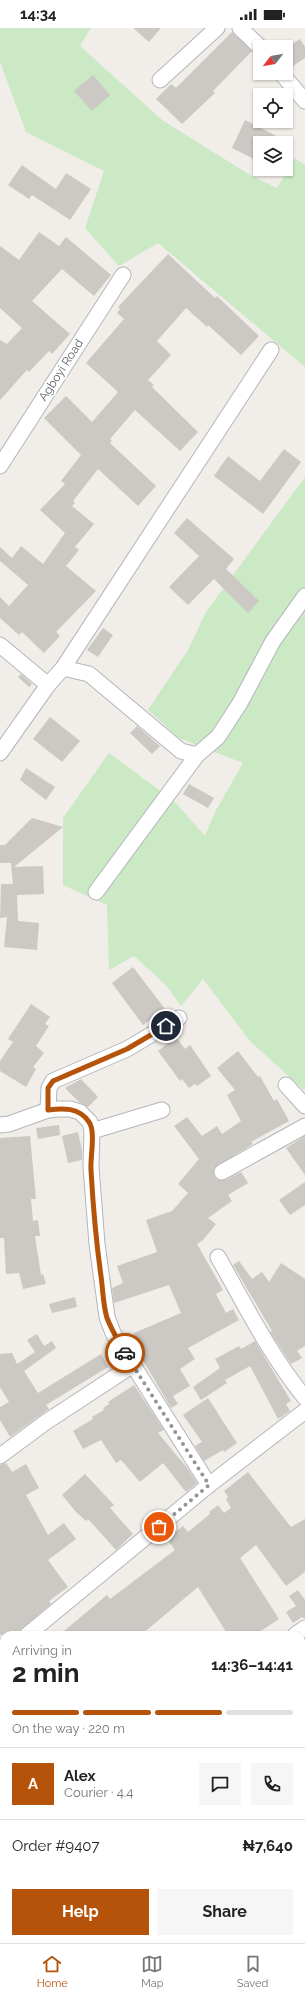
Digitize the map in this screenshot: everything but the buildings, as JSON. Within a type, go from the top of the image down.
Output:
[{"type":"street","points":[[160,80],[216,28]]},
{"type":"street","points":[[240,28],[253,40]]},
{"type":"street","points":[[287,80],[305,101]]},
{"type":"street","name":"Agboyi Road","points":[[0,466],[123,275]]},
{"type":"street","points":[[0,753],[48,685],[63,668],[271,350]]},
{"type":"street","points":[[96,892],[197,755],[218,738],[240,703],[273,642],[305,596]]},
{"type":"street","points":[[0,644],[48,685]]},
{"type":"street","points":[[63,668],[89,674],[181,751],[197,755]]},
{"type":"street","points":[[48,1110],[48,1088],[53,1081],[127,1049],[179,1018]]},
{"type":"street","points":[[286,1085],[305,1106]]},
{"type":"street","points":[[0,1125],[9,1124],[48,1110],[70,1109],[80,1112],[90,1122],[92,1131],[91,1167],[94,1209],[107,1317],[113,1333],[209,1485]]},
{"type":"street","points":[[92,1131],[162,1110]]},
{"type":"street","points":[[222,1172],[305,1126]]},
{"type":"street","points":[[218,1257],[255,1324],[285,1373],[305,1398]]},
{"type":"street","points":[[0,1456],[46,1422],[133,1365]]},
{"type":"street","points":[[32,1631],[209,1485],[305,1411]]},
{"type":"green space","points":[[0,28],[91,28],[80,46],[162,120],[250,175],[277,188],[284,176],[293,176],[293,161],[295,158],[305,165],[305,367],[158,243],[119,266],[85,228],[104,171],[26,132],[0,62]]},
{"type":"green space","points":[[305,477],[305,1091],[250,1041],[203,979],[181,1006],[166,985],[134,956],[109,970],[107,905],[63,885],[63,818],[109,753],[175,802],[205,836],[215,812],[243,763],[179,738],[148,710],[188,650],[206,612]]},
{"type":"way so far","points":[[125,1353],[209,1485],[159,1527]]},
{"type":"route","points":[[125,1353],[113,1333],[107,1317],[97,1244],[91,1167],[92,1131],[90,1122],[80,1112],[70,1109],[48,1110],[48,1088],[53,1081],[127,1049],[166,1026]]}]
